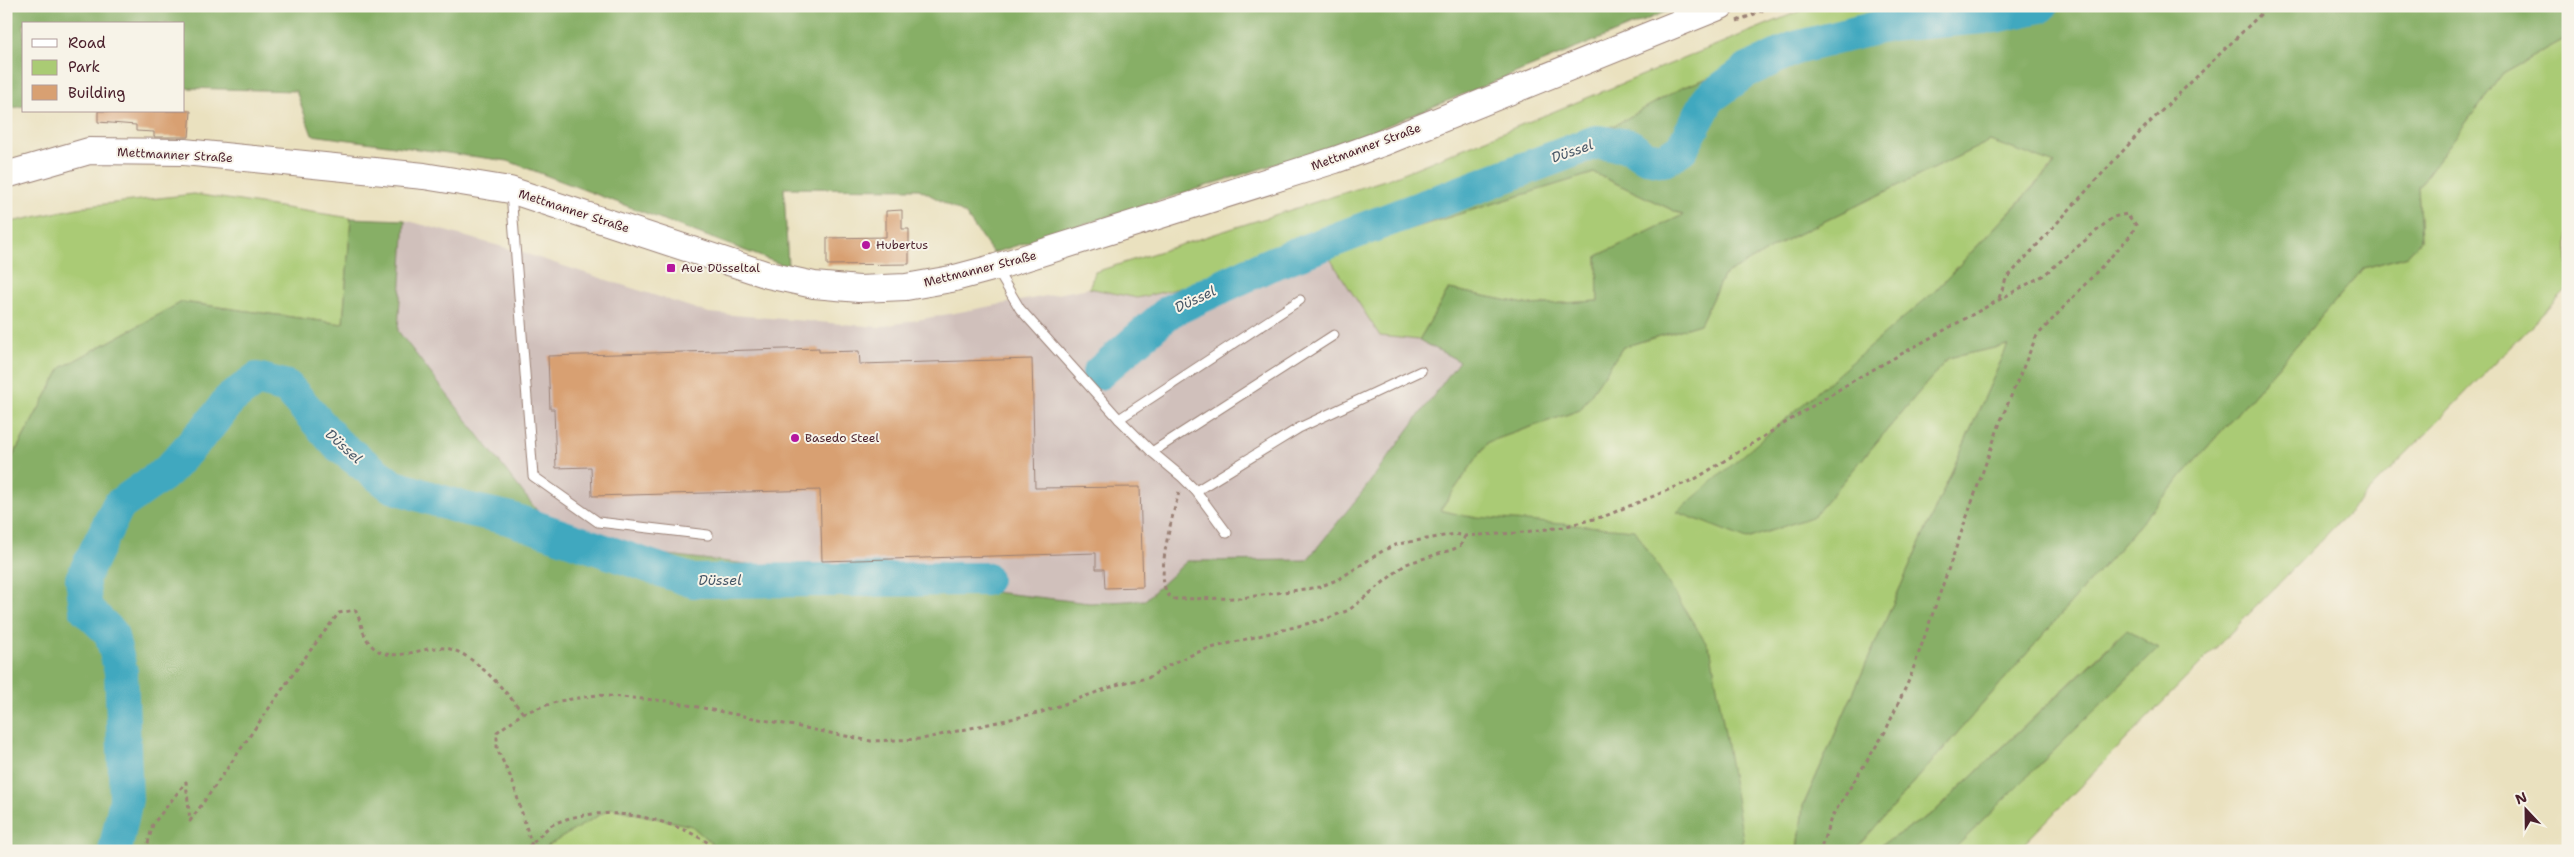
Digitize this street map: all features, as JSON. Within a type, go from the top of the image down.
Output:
[{"type":"main road","name":"Mettmanner Straße","points":[[6,175],[57,158],[89,151],[139,150],[424,176],[510,190],[768,275],[814,285],[858,289],[906,287],[951,279],[996,267],[1270,182],[1385,142],[1724,16]]},
{"type":"lane","points":[[510,190],[534,476],[598,522],[708,535]]},
{"type":"lane","points":[[996,267],[1020,309],[1119,419],[1152,452],[1196,491],[1227,533]]},
{"type":"lane","points":[[1119,419],[1300,300]]},
{"type":"lane","points":[[1152,452],[1334,334]]},
{"type":"lane","points":[[1196,491],[1298,428],[1421,371]]},
{"type":"path","points":[[1724,16],[1774,6]]},
{"type":"path","points":[[1998,298],[2006,279],[2012,271],[2079,201],[2142,130],[2269,6]]},
{"type":"path","points":[[1182,477],[1162,572],[1166,590],[1169,597],[1173,599],[1241,598],[1319,587],[1339,579],[1384,550],[1398,544],[1455,534],[1466,536],[1515,533],[1563,527],[1604,516],[1695,479],[1856,379],[2044,274],[2113,217],[2127,214],[2136,225],[2131,235],[2108,262],[2036,337],[2001,420],[1910,678],[1884,732],[1831,818],[1820,851]]},
{"type":"path","points":[[532,846],[512,780],[497,748],[497,732],[523,713],[560,701],[597,696],[667,701],[871,741],[922,739],[1042,712],[1108,688],[1148,678],[1173,663],[1203,650],[1326,619],[1349,610],[1406,564],[1454,549],[1461,544],[1466,536]]},
{"type":"path","points":[[146,851],[153,824],[186,782],[190,821],[221,780],[254,726],[339,613],[355,610],[362,621],[362,633],[374,648],[393,656],[420,650],[445,648],[472,660],[503,688],[523,713]]},
{"type":"path","points":[[520,851],[532,846],[554,823],[591,812],[614,812],[683,830],[719,851]]},
{"type":"shaded area","points":[[405,220],[514,250],[709,313],[879,327],[1089,288],[1137,298],[1328,254],[1380,336],[1419,340],[1460,361],[1364,490],[1307,560],[1187,561],[1145,600],[1090,603],[561,543],[398,331]]},
{"type":"green space","points":[[6,6],[1680,6],[1349,141],[993,253],[965,214],[919,189],[784,188],[788,267],[508,161],[312,135],[296,91],[185,88],[185,22],[22,22],[22,106],[6,109]]},
{"type":"green space","points":[[1812,6],[1905,6],[1681,88],[1615,125],[1378,210],[1374,240],[1594,173],[1683,215],[1597,256],[1598,301],[1530,305],[1449,289],[1419,340],[1380,336],[1327,254],[1137,298],[1089,288],[1095,272],[1391,178]]},
{"type":"green space","points":[[1905,6],[2568,6],[2568,37],[2503,73],[2418,187],[2421,240],[2407,256],[2364,268],[1854,851],[1798,851],[1803,806],[2008,345],[1948,358],[1814,516],[1747,539],[1677,512],[1935,291],[2055,164],[1990,141],[1790,238],[1723,276],[1700,324],[1623,347],[1580,410],[1488,442],[1440,510],[1465,516],[1635,530],[1711,651],[1743,839],[1742,851],[720,851],[692,826],[611,808],[539,851],[6,851],[6,469],[61,368],[182,302],[343,324],[351,218],[405,220],[398,331],[562,543],[1090,603],[1145,600],[1187,561],[1307,560],[1364,490],[1459,361],[1419,340],[1449,289],[1530,305],[1598,301],[1597,256],[1683,215],[1594,173],[1374,240],[1378,210],[1615,125],[1681,88]]},
{"type":"green space","points":[[2568,37],[2568,288],[2017,851],[1952,851],[2158,648],[2126,630],[1933,813],[1871,851],[1854,851],[2364,268],[2407,256],[2421,240],[2418,187],[2503,73]]},
{"type":"green space","points":[[1990,141],[2055,163],[1935,291],[1814,516],[1948,358],[2008,345],[1803,806],[1798,851],[1742,851],[1743,839],[1464,516],[1440,510],[1488,442],[1580,410],[1623,347],[1700,324],[1723,276],[1790,238]]},
{"type":"green space","points":[[194,194],[351,218],[343,324],[182,302],[61,368],[6,469],[6,223],[87,206]]},
{"type":"green space","points":[[2127,630],[2158,648],[1952,851],[1871,851],[1933,813]]},
{"type":"green space","points":[[611,808],[692,826],[720,851],[539,851]]},
{"type":"building","points":[[191,111],[189,137],[154,137],[154,132],[136,131],[136,125],[98,122],[98,112]]},
{"type":"building","points":[[902,210],[902,229],[909,229],[909,264],[827,265],[827,238],[886,237],[886,211]]},
{"type":"building","name":"Basedo Steel","points":[[819,348],[819,352],[859,351],[860,364],[1032,359],[1035,488],[1140,487],[1143,587],[1105,588],[1104,569],[1096,569],[1096,553],[822,561],[820,490],[592,496],[591,467],[556,468],[554,409],[550,409],[548,356]]},
{"type":"waterway","name":"Düssel","points":[[1099,373],[1170,311],[1268,265],[1596,142],[1630,146],[1646,157],[1664,160],[1682,148],[1709,98],[1746,71],[1795,48],[1888,25],[1996,16],[2041,6]]},
{"type":"waterway","name":"Düssel","points":[[115,851],[126,799],[121,672],[111,633],[86,609],[82,579],[118,506],[168,471],[216,418],[229,400],[257,379],[287,387],[337,444],[392,486],[462,508],[508,518],[693,581],[985,579]]},
{"type":"place","name":"Hubertus","points":[[866,245]]},
{"type":"place","name":"Aue Düsseltal","points":[[671,268]]},
{"type":"place","name":"Basedo Steel","points":[[795,438]]}]
